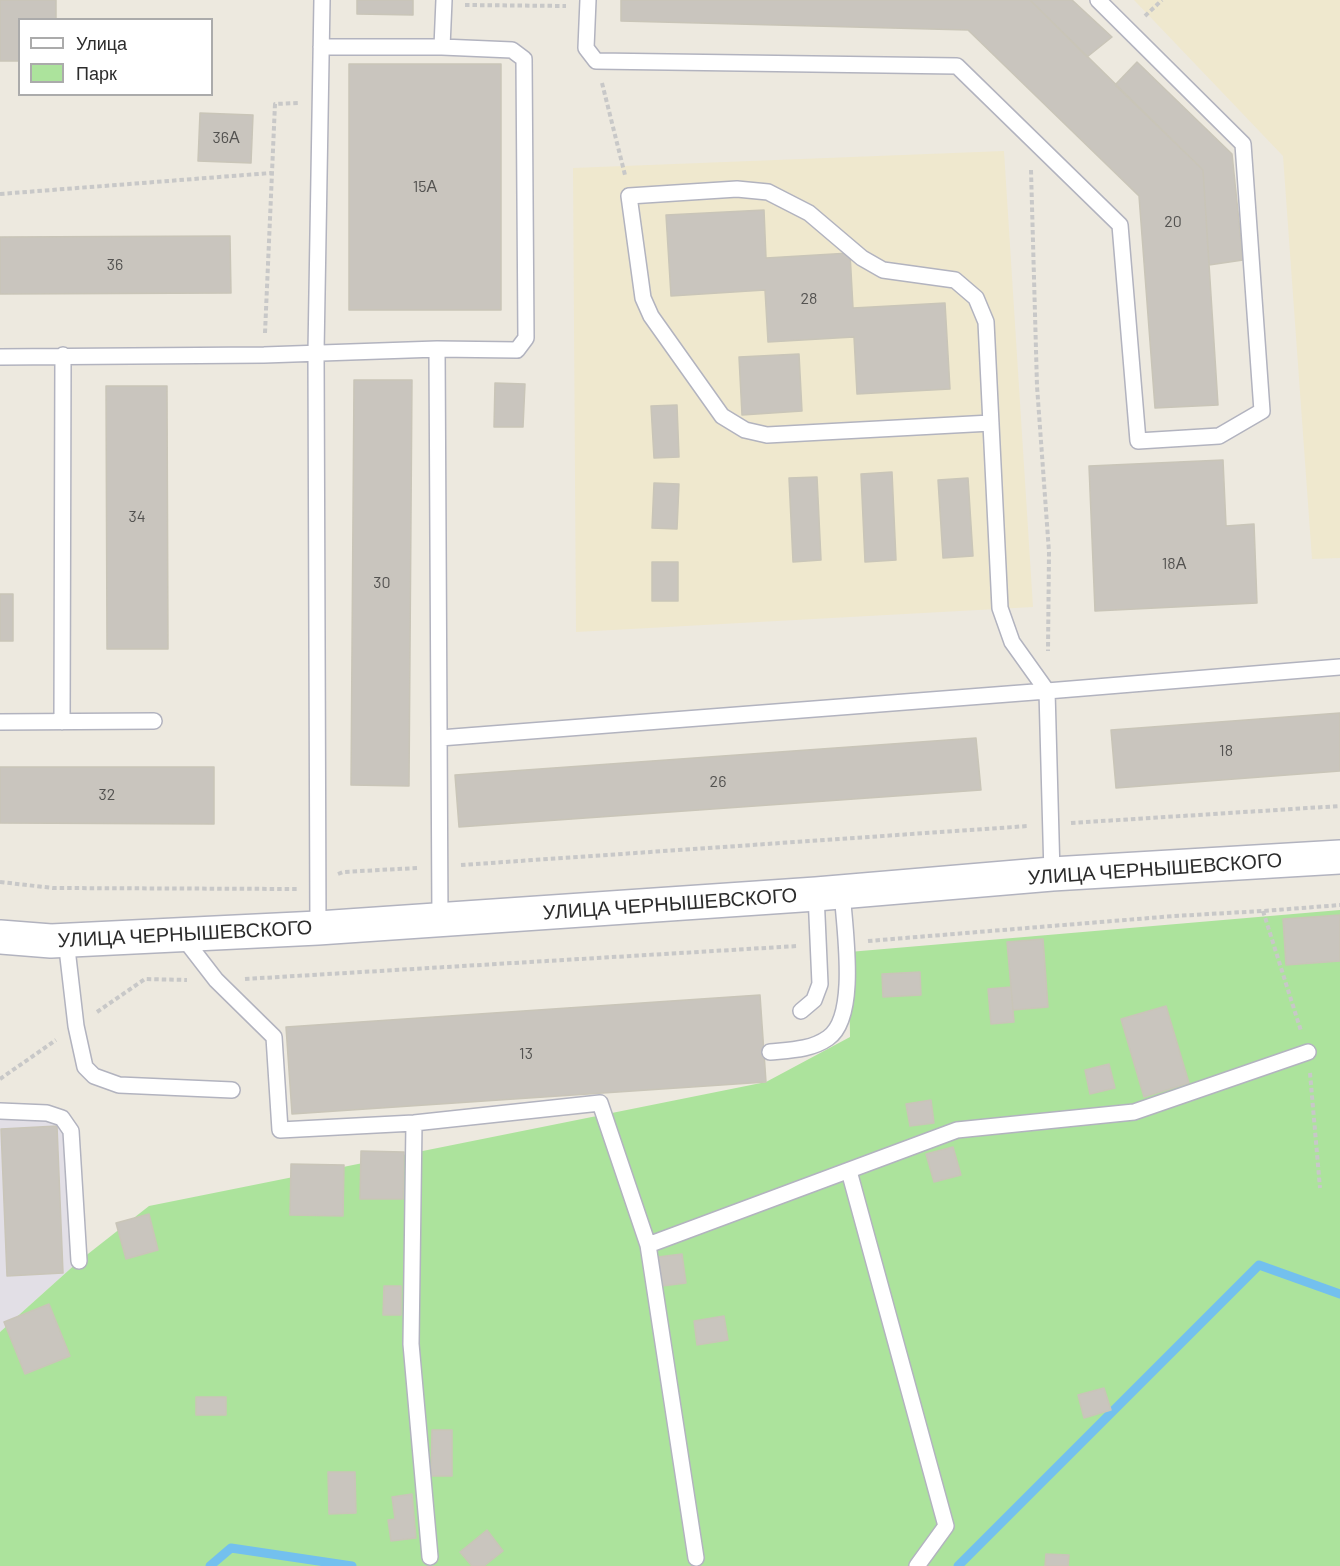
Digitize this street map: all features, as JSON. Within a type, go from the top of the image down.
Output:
[{"type":"street","name":"УЛИЦА ЧЕРНЫШЕВСКОГО","points":[[0,937],[66,940],[318,928],[1052,874],[1340,857]]},
{"type":"lane","points":[[318,928],[316,352],[322,0]]},
{"type":"lane","points":[[588,3],[586,48],[596,61],[957,66],[1120,225],[1138,441],[1219,436],[1262,411],[1243,144],[1098,0]]},
{"type":"lane","points":[[442,47],[443,3]]},
{"type":"lane","points":[[0,357],[264,355],[437,349],[517,350],[526,338],[524,60],[512,50],[442,47],[321,47]]},
{"type":"lane","points":[[991,423],[767,435],[745,430],[722,416],[651,316],[643,298],[629,196],[737,189],[768,192],[809,213],[862,258],[883,270],[955,280],[976,297],[986,322],[991,423],[1000,608],[1012,642],[1047,691],[1052,874]]},
{"type":"lane","points":[[437,349],[440,920]]},
{"type":"lane","points":[[62,722],[63,355]]},
{"type":"lane","points":[[440,738],[1340,667]]},
{"type":"lane","points":[[0,722],[154,721]]},
{"type":"lane","points":[[770,1052],[807,1048],[829,1037],[841,1023],[848,997],[845,943],[829,892]]},
{"type":"lane","points":[[801,1011],[814,1000],[820,984],[818,945],[829,892]]},
{"type":"lane","points":[[182,936],[216,981],[274,1037],[280,1130],[414,1124],[600,1103],[648,1245],[696,1558]]},
{"type":"lane","points":[[66,940],[76,1026],[85,1067],[94,1076],[119,1085],[232,1090]]},
{"type":"lane","points":[[648,1245],[957,1130],[1134,1112],[1308,1052]]},
{"type":"lane","points":[[0,1111],[47,1113],[62,1118],[71,1131],[79,1261]]},
{"type":"lane","points":[[414,1124],[411,1344],[430,1557]]},
{"type":"lane","points":[[849,1171],[946,1526],[917,1566]]},
{"type":"path","points":[[443,3],[588,3]]},
{"type":"path","points":[[596,61],[624,166],[629,196]]},
{"type":"path","points":[[264,355],[275,104],[321,102]]},
{"type":"path","points":[[1030,139],[1037,386],[1049,552],[1047,691]]},
{"type":"path","points":[[0,194],[271,173]]},
{"type":"path","points":[[0,882],[53,888],[295,890],[343,872],[1340,806]]},
{"type":"path","points":[[845,943],[1340,904]]},
{"type":"path","points":[[0,1079],[145,979],[216,981],[818,945]]},
{"type":"shaded area","points":[[1134,0],[1340,0],[1340,558],[1312,559],[1283,156]]},
{"type":"shaded area","points":[[1004,151],[1033,607],[576,632],[573,168]]},
{"type":"shaded area","points":[[0,1111],[62,1118],[79,1261],[0,1332]]},
{"type":"green space","points":[[1340,910],[1340,1566],[0,1566],[0,1332],[79,1261],[149,1206],[766,1082],[850,1037],[849,952]]},
{"type":"building","points":[[0,0],[56,0],[56,18],[18,18],[18,61],[0,61]]},
{"type":"building","points":[[357,0],[413,0],[413,15],[357,14]]},
{"type":"building","points":[[621,0],[1030,0],[1203,170],[1218,405],[1155,408],[1139,196],[968,30],[621,21]]},
{"type":"building","points":[[1030,0],[1072,0],[1112,37],[1087,57]]},
{"type":"building","points":[[1137,62],[1232,154],[1243,260],[1209,265],[1203,170],[1115,85]]},
{"type":"building","points":[[349,64],[501,64],[501,310],[349,310]]},
{"type":"building","points":[[200,113],[253,115],[251,163],[198,161]]},
{"type":"building","points":[[764,210],[766,258],[850,253],[853,308],[945,303],[950,389],[857,394],[854,337],[768,342],[765,290],[671,296],[666,215]]},
{"type":"building","points":[[230,236],[231,293],[0,294],[0,237]]},
{"type":"building","points":[[799,354],[802,411],[742,415],[739,357]]},
{"type":"building","points":[[354,380],[412,380],[409,786],[351,785]]},
{"type":"building","points":[[495,383],[525,384],[523,427],[494,427]]},
{"type":"building","points":[[106,386],[167,386],[168,649],[107,649]]},
{"type":"building","points":[[677,405],[679,457],[654,458],[651,406]]},
{"type":"building","points":[[1223,460],[1226,526],[1254,524],[1257,603],[1095,611],[1089,466]]},
{"type":"building","points":[[892,472],[896,560],[865,562],[861,474]]},
{"type":"building","points":[[817,477],[821,560],[793,562],[789,478]]},
{"type":"building","points":[[968,478],[973,556],[943,558],[938,480]]},
{"type":"building","points":[[654,483],[679,484],[677,529],[652,528]]},
{"type":"building","points":[[652,562],[678,562],[678,601],[652,601]]},
{"type":"building","points":[[0,594],[13,594],[13,641],[0,641]]},
{"type":"building","points":[[1340,713],[1340,771],[1116,788],[1111,730]]},
{"type":"building","points":[[976,738],[981,790],[459,827],[455,775]]},
{"type":"building","points":[[0,767],[214,767],[214,824],[0,823]]},
{"type":"building","points":[[1340,915],[1340,961],[1286,965],[1283,919]]},
{"type":"building","points":[[1043,939],[1048,1007],[1013,1010],[1007,942]]},
{"type":"building","points":[[920,972],[921,995],[883,997],[882,974]]},
{"type":"building","points":[[1011,987],[1014,1022],[991,1024],[988,989]]},
{"type":"building","points":[[760,995],[766,1082],[292,1114],[286,1027]]},
{"type":"building","points":[[1166,1006],[1189,1083],[1144,1097],[1121,1019]]},
{"type":"building","points":[[1109,1064],[1115,1088],[1090,1094],[1085,1070]]},
{"type":"building","points":[[931,1100],[934,1123],[910,1126],[906,1104]]},
{"type":"building","points":[[57,1126],[63,1273],[7,1276],[1,1129]]},
{"type":"building","points":[[953,1147],[961,1175],[934,1182],[926,1154]]},
{"type":"building","points":[[361,1151],[404,1152],[403,1199],[360,1199]]},
{"type":"building","points":[[291,1164],[344,1165],[343,1216],[290,1215]]},
{"type":"building","points":[[149,1214],[158,1250],[126,1259],[116,1223]]},
{"type":"building","points":[[682,1254],[686,1283],[662,1286],[658,1257]]},
{"type":"building","points":[[384,1286],[401,1286],[401,1315],[383,1315]]},
{"type":"building","points":[[49,1304],[70,1356],[25,1374],[4,1322]]},
{"type":"building","points":[[724,1316],[728,1340],[697,1345],[694,1321]]},
{"type":"building","points":[[1104,1388],[1111,1410],[1084,1418],[1078,1395]]},
{"type":"building","points":[[196,1397],[226,1397],[226,1415],[196,1415]]},
{"type":"building","points":[[432,1430],[452,1430],[452,1476],[431,1476]]},
{"type":"building","points":[[328,1472],[355,1472],[356,1513],[329,1514]]},
{"type":"building","points":[[412,1494],[416,1538],[391,1541],[388,1520],[395,1519],[392,1497]]},
{"type":"building","points":[[487,1530],[503,1551],[484,1566],[472,1566],[460,1552]]},
{"type":"building","points":[[1046,1554],[1069,1555],[1068,1566],[1045,1566]]},
{"type":"waterway","points":[[958,1566],[1259,1265],[1340,1294]]},
{"type":"waterway","points":[[210,1566],[231,1548],[352,1566]]}]
